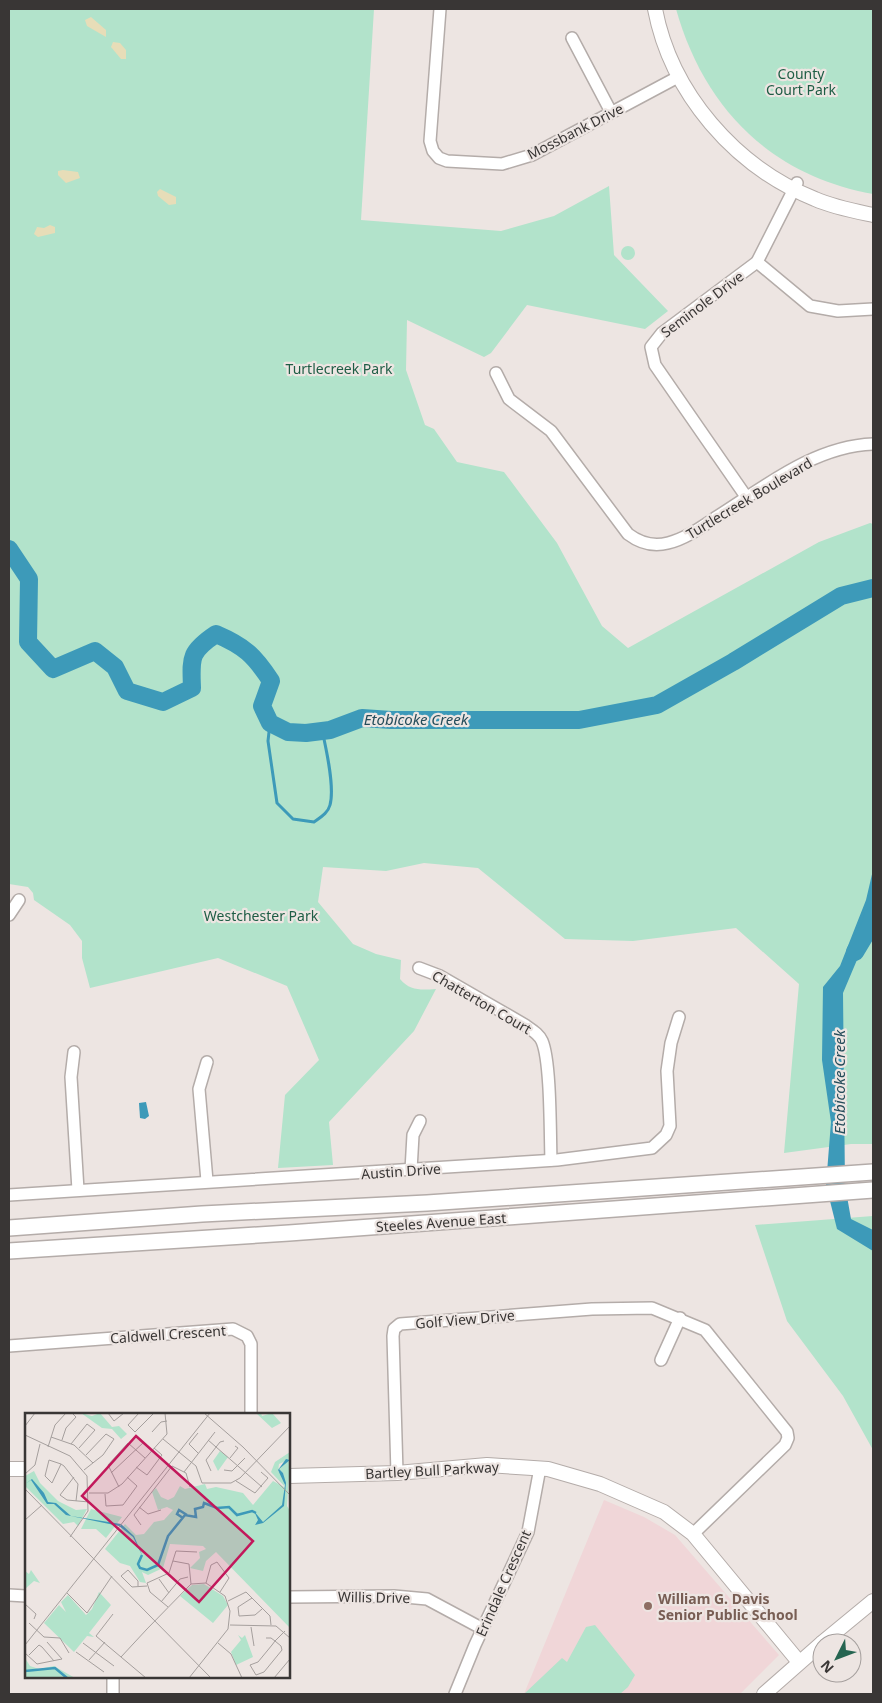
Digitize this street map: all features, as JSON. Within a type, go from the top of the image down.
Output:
[{"type":"main road","name":"Steeles Avenue East","points":[[9,1228],[202,1214],[437,1202],[873,1172]]},
{"type":"main road","name":"Steeles Avenue East","points":[[9,1251],[289,1233],[784,1195],[873,1190]]},
{"type":"street","name":"Mossbank Drive","points":[[440,9],[430,141],[433,151],[439,158],[448,161],[502,164],[532,156],[678,77]]},
{"type":"street","points":[[655,9],[658,24],[678,77],[701,112],[736,150],[760,168],[796,186],[816,200],[873,215]]},
{"type":"street","points":[[572,38],[611,112]]},
{"type":"street","name":"Seminole Drive","points":[[747,498],[655,365],[651,347],[662,333],[757,262],[796,186]]},
{"type":"street","points":[[757,262],[810,306],[838,311],[873,309]]},
{"type":"street","name":"Turtlecreek Boulevard","points":[[496,373],[509,398],[551,431],[628,534],[639,542],[654,545],[683,538],[819,456],[847,448],[873,444]]},
{"type":"street","points":[[9,915],[19,900]]},
{"type":"street","name":"Chatterton Court","points":[[419,968],[440,976],[525,1026],[536,1033],[542,1040],[546,1061],[551,1160]]},
{"type":"street","name":"Austin Drive","points":[[9,1195],[551,1160],[640,1151],[652,1148],[661,1141],[670,1126],[667,1071],[671,1043],[680,1017]]},
{"type":"street","points":[[74,1052],[71,1077],[78,1190]]},
{"type":"street","points":[[207,1062],[199,1089],[207,1181]]},
{"type":"street","points":[[411,1170],[413,1135],[420,1121]]},
{"type":"street","name":"Golf View Drive","points":[[397,1473],[393,1336],[394,1329],[400,1324],[592,1309],[652,1308],[705,1330],[786,1432],[788,1438],[785,1445],[693,1534]]},
{"type":"street","points":[[661,1360],[680,1318]]},
{"type":"street","name":"Caldwell Crescent","points":[[9,1346],[233,1329],[247,1336],[251,1344],[251,1413]]},
{"type":"street","name":"Bartley Bull Parkway","points":[[290,1476],[397,1473],[487,1465],[540,1468],[600,1484],[664,1512],[693,1534],[799,1662]]},
{"type":"street","name":"Erindale Crescent","points":[[455,1694],[483,1628],[528,1532],[540,1468]]},
{"type":"street","points":[[9,1469],[25,1469]]},
{"type":"street","points":[[9,1595],[25,1596]]},
{"type":"street","name":"Willis Drive","points":[[290,1596],[394,1596],[427,1599],[483,1628]]},
{"type":"street","points":[[835,1633],[872,1604]]},
{"type":"street","points":[[764,1694],[812,1651]]},
{"type":"street","points":[[113,1678],[113,1694]]},
{"type":"shaded area","name":"William G. Davis Senior Public School","points":[[604,1500],[644,1517],[675,1535],[779,1655],[740,1694],[524,1694]]},
{"type":"green space","points":[[9,9],[374,9],[361,220],[501,231],[554,216],[609,186],[614,255],[668,311],[645,329],[527,305],[491,353],[484,357],[407,320],[406,370],[425,425],[434,429],[457,462],[504,472],[557,543],[602,626],[628,648],[819,542],[870,523],[873,524],[873,1144],[851,1144],[784,1153],[799,984],[736,928],[633,941],[565,939],[478,868],[424,863],[386,871],[323,867],[318,902],[353,944],[376,954],[401,960],[400,979],[408,986],[421,989],[436,989],[414,1031],[329,1122],[333,1165],[278,1168],[285,1095],[319,1060],[287,986],[218,958],[90,988],[82,958],[82,941],[70,925],[34,900],[33,893],[28,887],[9,884]]},
{"type":"green space","name":"County Court Park","points":[[676,9],[873,9],[873,194],[836,185],[803,171],[773,153],[746,132],[723,106],[704,77],[688,45]]},
{"type":"green space","points":[[625,246],[631,246],[635,253],[631,260],[625,260],[621,256],[621,250]]},
{"type":"green space","points":[[873,1216],[873,1450],[843,1396],[787,1321],[755,1225]]},
{"type":"green space","points":[[595,1625],[635,1675],[628,1687],[620,1694],[524,1694],[562,1658],[567,1662],[586,1627]]},
{"type":"sand","points":[[91,17],[106,30],[106,37],[87,26],[85,20]]},
{"type":"sand","points":[[113,42],[120,43],[126,50],[126,59],[121,59],[111,47]]},
{"type":"sand","points":[[58,171],[78,172],[80,178],[66,183],[58,175]]},
{"type":"sand","points":[[160,189],[176,197],[176,204],[169,205],[158,196],[157,192]]},
{"type":"sand","points":[[50,225],[55,227],[55,233],[38,237],[34,234],[37,227],[44,228]]},
{"type":"water","points":[[873,870],[873,922],[843,993],[845,1185],[851,1219],[873,1230],[873,1251],[837,1229],[826,1185],[831,1122],[822,1060],[823,987],[840,966],[866,900]]},
{"type":"water","points":[[146,1102],[149,1116],[145,1119],[140,1118],[139,1103]]},
{"type":"waterway","name":"Etobicoke Creek","points":[[9,549],[29,579],[28,642],[53,669],[95,651],[115,667],[127,691],[163,702],[192,688],[193,656],[207,640],[216,634],[248,652],[271,681],[262,706],[270,723],[288,732],[306,733],[330,730],[362,718],[391,720],[579,720],[657,705],[733,662],[841,596],[873,588]]},
{"type":"waterway","points":[[270,723],[268,741],[277,803],[293,819],[314,822],[328,810],[331,797],[329,768],[322,730]]},
{"type":"waterway","name":"Etobicoke Creek","points":[[855,952],[870,927],[873,916]]},
{"type":"place","name":"William G. Davis Senior Public School","points":[[648,1606]]},
{"type":"park label","name":"Turtlecreek Park","points":[[339,368]]},
{"type":"park label","name":"Westchester Park","points":[[261,915]]}]
